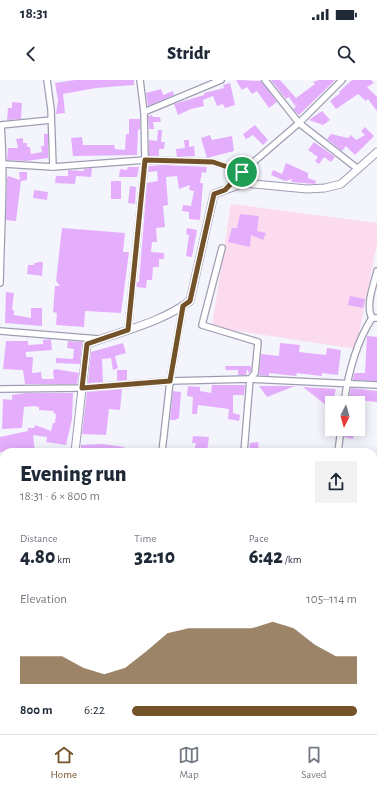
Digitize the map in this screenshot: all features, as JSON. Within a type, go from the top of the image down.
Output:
[{"type":"street","points":[[47,80],[51,120],[53,167]]},
{"type":"street","points":[[128,330],[145,160],[144,112],[140,80]]},
{"type":"street","points":[[144,112],[221,80]]},
{"type":"street","points":[[265,80],[299,123],[358,169]]},
{"type":"street","points":[[225,190],[242,172],[299,123],[342,80]]},
{"type":"street","points":[[0,283],[0,210],[4,164],[1,125],[51,120]]},
{"type":"street","points":[[75,448],[87,344],[173,312],[190,301],[214,194],[244,183],[307,189],[325,188],[341,184],[377,152]]},
{"type":"street","points":[[4,164],[53,167],[145,160],[213,162],[242,172]]},
{"type":"street","points":[[222,248],[202,325],[258,342],[255,373],[250,379],[244,448]]},
{"type":"street","points":[[345,396],[347,384],[361,338],[375,318],[369,313],[377,271]]},
{"type":"street","points":[[162,448],[170,381],[183,306]]},
{"type":"street","points":[[0,331],[101,339]]},
{"type":"street","points":[[0,389],[82,388],[170,381],[250,379],[377,385]]},
{"type":"street","points":[[339,448],[340,436]]},
{"type":"shaded area","points":[[231,204],[377,223],[377,243],[356,349],[212,327]]},
{"type":"building","points":[[75,80],[134,80],[134,85],[96,88],[63,94],[65,113],[56,114],[58,100],[55,83]]},
{"type":"building","points":[[236,80],[261,81],[277,102],[269,108],[257,91],[252,94],[247,87],[242,90]]},
{"type":"building","points":[[271,80],[280,80],[296,98],[315,84],[313,82],[319,80],[335,80],[299,115],[293,109],[296,107],[289,97],[286,99]]},
{"type":"building","points":[[352,80],[371,80],[374,83],[367,87],[377,97],[377,111],[368,99],[366,101],[358,94],[336,109],[330,101]]},
{"type":"building","points":[[230,83],[235,105],[225,108],[223,104],[217,106],[213,96],[203,100],[204,106],[191,109],[178,115],[174,104],[204,95],[204,93],[224,88],[223,85]]},
{"type":"building","points":[[161,89],[163,95],[173,91],[174,95],[148,106],[146,93]]},
{"type":"building","points":[[12,102],[22,103],[21,119],[7,120],[8,108],[12,108]]},
{"type":"building","points":[[322,111],[330,120],[323,125],[309,120]]},
{"type":"building","points":[[152,115],[153,117],[160,117],[161,122],[153,122],[154,129],[149,129],[148,116]]},
{"type":"building","points":[[129,119],[140,119],[137,155],[73,156],[71,138],[82,137],[83,145],[114,145],[115,149],[125,150],[126,134],[129,134]]},
{"type":"building","points":[[255,125],[268,140],[263,145],[253,135],[246,139],[243,134]]},
{"type":"building","points":[[365,127],[374,136],[355,155],[346,146],[342,151],[327,139],[331,134],[348,138],[351,135],[356,140],[365,135],[361,131]]},
{"type":"building","points":[[158,130],[162,130],[161,142],[165,142],[164,149],[159,149],[159,156],[149,156],[149,140],[157,141]]},
{"type":"building","points":[[44,134],[48,134],[48,158],[27,161],[7,160],[8,148],[18,148],[16,139],[23,138],[23,143],[27,143],[27,147],[30,147],[31,154],[42,152],[41,146],[44,146]]},
{"type":"building","points":[[210,135],[212,140],[232,136],[234,151],[207,158],[201,138]]},
{"type":"building","points":[[184,140],[189,140],[189,147],[194,146],[195,156],[177,157],[176,149],[185,148]]},
{"type":"building","points":[[314,142],[335,157],[331,162],[324,157],[319,164],[315,161],[318,157],[308,150]]},
{"type":"building","points":[[286,163],[308,173],[308,178],[316,181],[315,184],[291,182],[292,179],[285,181],[271,175],[273,170],[282,174]]},
{"type":"building","points":[[163,165],[207,167],[206,173],[202,172],[200,183],[203,183],[200,220],[189,219],[189,212],[182,211],[183,205],[191,206],[194,191],[189,190],[190,185],[179,189],[177,176],[166,177],[168,205],[163,206],[165,227],[156,228],[157,242],[152,242],[151,252],[164,253],[164,259],[159,259],[159,267],[153,267],[152,280],[147,280],[146,288],[137,287],[137,282],[139,282],[147,183],[158,181],[157,171],[148,172],[149,166]]},
{"type":"building","points":[[128,167],[139,167],[137,177],[119,177],[120,169],[127,170]]},
{"type":"building","points":[[92,168],[91,177],[76,176],[75,184],[55,183],[56,176],[68,176],[68,170],[84,171],[84,169]]},
{"type":"building","points":[[19,172],[27,172],[27,180],[21,181],[16,221],[6,220],[7,179],[8,176],[20,180]]},
{"type":"building","points":[[111,181],[121,181],[121,199],[111,199]]},
{"type":"building","points":[[130,186],[136,187],[135,204],[128,203]]},
{"type":"building","points":[[34,190],[48,192],[47,200],[33,198]]},
{"type":"building","points":[[240,214],[259,216],[257,231],[266,233],[263,240],[251,235],[250,247],[228,242],[232,228],[237,228]]},
{"type":"building","points":[[62,228],[125,233],[123,252],[129,252],[121,313],[85,311],[84,327],[56,325],[57,313],[53,312],[55,286],[60,286],[56,281]]},
{"type":"building","points":[[187,228],[197,230],[192,257],[186,256],[189,235],[186,234]]},
{"type":"building","points":[[43,262],[42,276],[27,274],[28,265],[34,265],[34,263]]},
{"type":"building","points":[[6,292],[14,293],[12,310],[14,310],[14,315],[31,318],[31,308],[42,308],[42,326],[5,323]]},
{"type":"building","points":[[350,296],[365,299],[363,308],[348,305]]},
{"type":"building","points":[[367,336],[377,337],[377,381],[353,380],[354,373],[365,373]]},
{"type":"building","points":[[51,339],[52,350],[26,352],[26,357],[33,357],[32,373],[41,372],[42,379],[54,379],[53,371],[55,369],[79,373],[77,384],[25,384],[23,370],[3,369],[6,341],[28,341],[28,345],[43,344],[43,340]]},
{"type":"building","points":[[68,341],[82,342],[80,364],[56,363],[56,358],[73,359],[74,349],[67,348]]},
{"type":"building","points":[[123,343],[126,353],[115,356],[118,368],[113,370],[111,358],[102,359],[103,382],[88,383],[91,352]]},
{"type":"building","points":[[280,343],[300,345],[299,352],[326,355],[327,348],[341,350],[338,375],[322,373],[322,376],[297,373],[296,376],[269,373],[269,376],[259,375],[261,354],[279,356]]},
{"type":"building","points":[[225,366],[251,366],[251,371],[249,373],[247,369],[246,375],[238,375],[238,370],[226,370]]},
{"type":"building","points":[[117,370],[127,370],[127,380],[117,381]]},
{"type":"building","points":[[212,385],[245,385],[244,395],[233,395],[233,413],[240,415],[239,421],[228,419],[229,409],[198,405],[197,414],[192,414],[193,397],[187,396],[188,386],[200,387],[200,391],[211,393]]},
{"type":"building","points":[[259,386],[295,386],[267,397]]},
{"type":"building","points":[[303,387],[336,389],[334,396],[325,396],[325,404]]},
{"type":"building","points":[[351,388],[377,391],[377,402],[365,401],[365,396],[350,396]]},
{"type":"building","points":[[122,389],[120,410],[109,409],[106,435],[82,434],[87,392]]},
{"type":"building","points":[[173,391],[181,392],[179,418],[170,420]]},
{"type":"building","points":[[26,393],[73,393],[72,419],[66,445],[46,442],[47,437],[33,435],[35,448],[0,448],[0,437],[28,431],[28,428],[34,428],[35,425],[51,431],[53,423],[55,423],[56,414],[53,413],[54,411],[39,410],[39,407],[34,406],[24,407],[22,428],[2,429],[3,399],[12,400],[12,395]]},
{"type":"building","points":[[193,436],[209,437],[208,448],[195,448],[196,443],[192,443]]},
{"type":"building","points":[[344,436],[354,436],[353,439]]},
{"type":"building","points":[[258,442],[259,448],[249,448],[250,443]]},
{"type":"building","points":[[103,444],[124,447],[81,448],[81,445]]},
{"type":"route","points":[[145,160],[213,162],[242,172],[225,190],[214,194],[190,301],[183,306],[170,381],[82,388],[87,344],[128,330],[145,160]]}]
